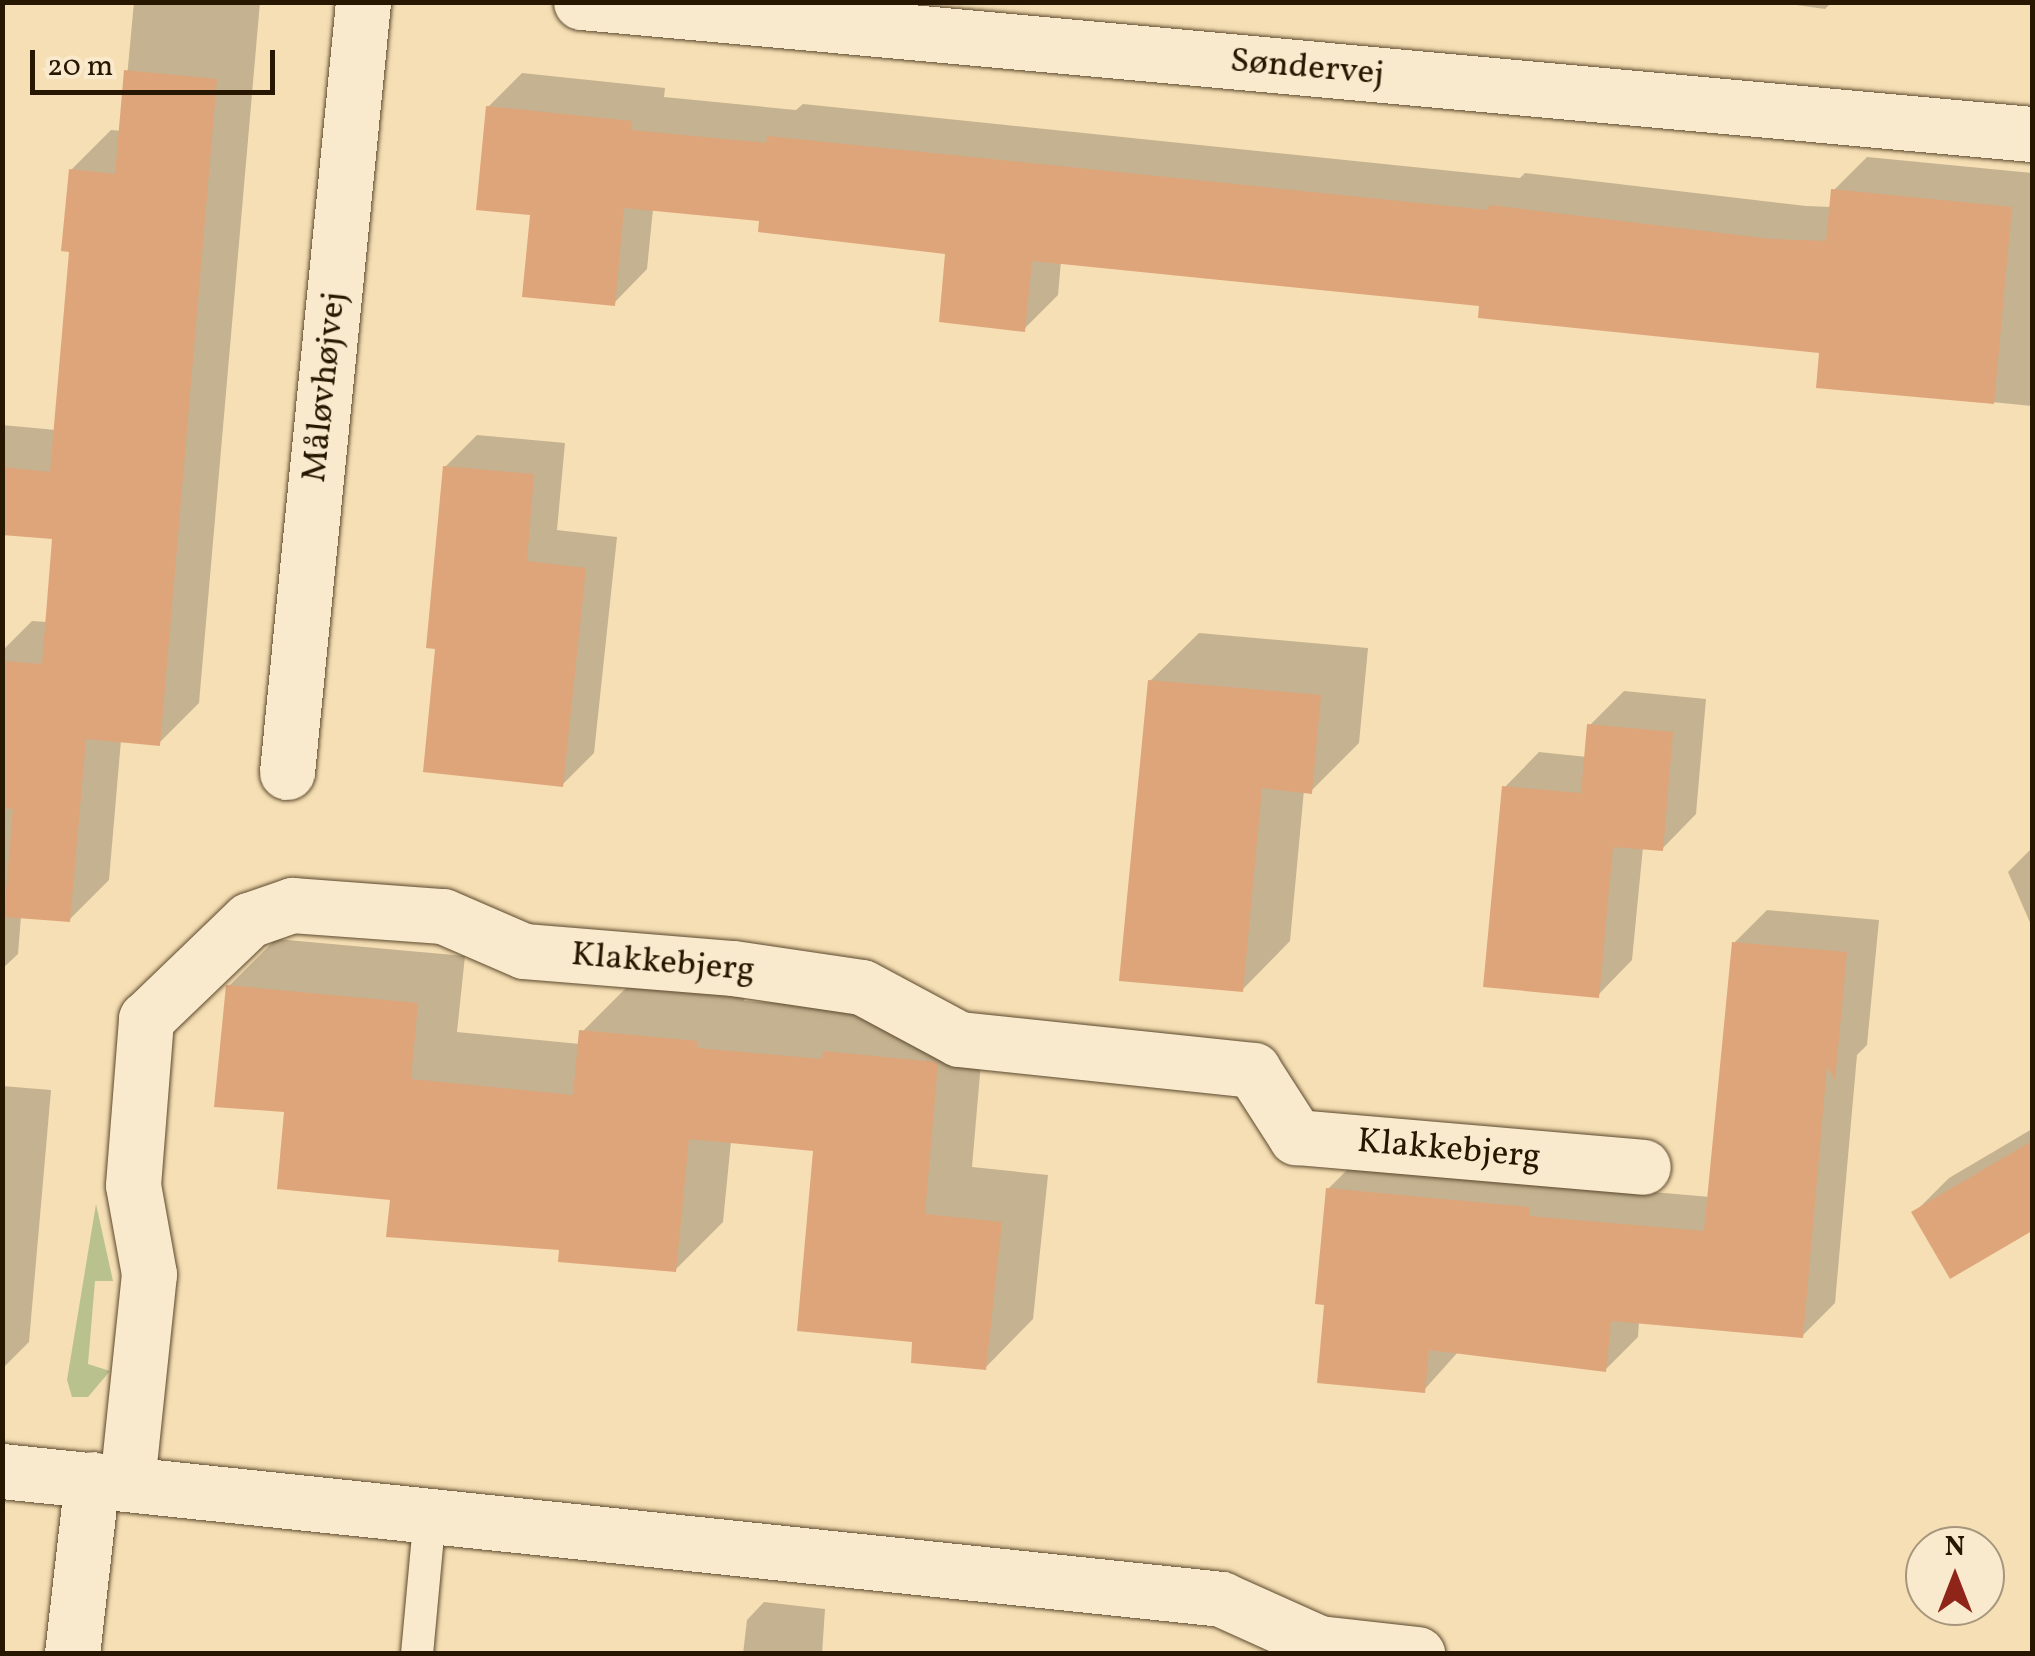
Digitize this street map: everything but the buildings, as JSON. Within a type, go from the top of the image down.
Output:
[{"type":"street","name":"Måløvhøjvej","points":[[287,772],[363,2]]},
{"type":"street","name":"Søndervej","points":[[581,2],[2032,134]]},
{"type":"street","name":"Klakkebjerg","points":[[72,1654],[149,1274],[134,1185],[146,1020],[249,920],[292,904],[444,916],[524,951],[734,968],[862,987],[959,1039],[1253,1070],[1296,1137],[1643,1167]]},
{"type":"street","points":[[2,1472],[1221,1599],[1318,1648],[1417,1654]]},
{"type":"lane","points":[[417,1654],[430,1514]]},
{"type":"green space","points":[[96,1204],[113,1281],[95,1281],[88,1364],[110,1371],[88,1397],[72,1397],[67,1380]]}]
